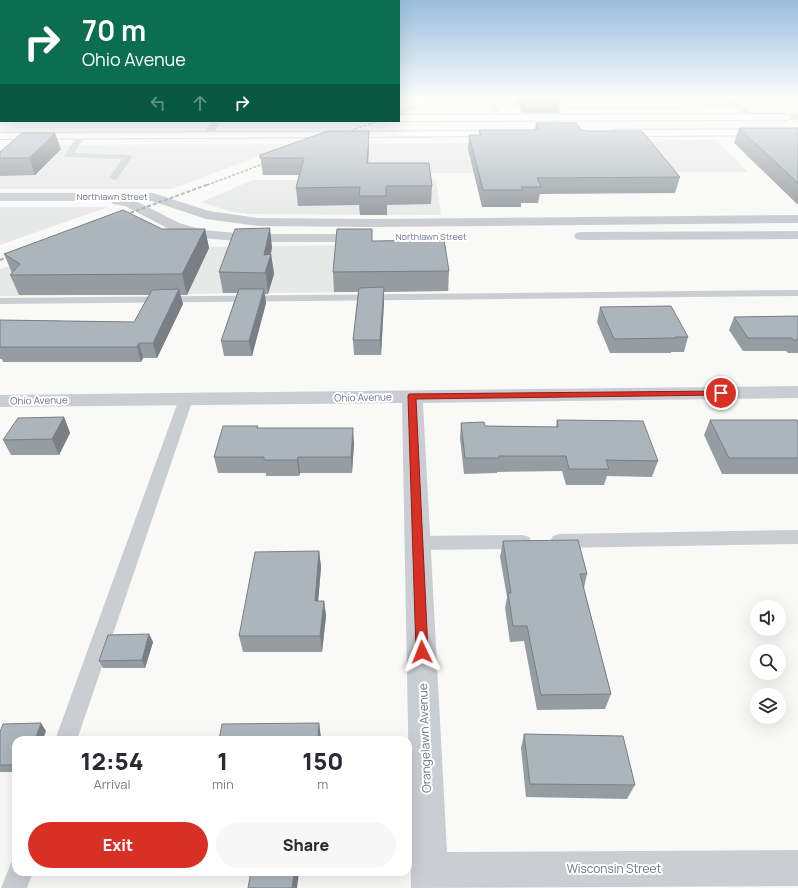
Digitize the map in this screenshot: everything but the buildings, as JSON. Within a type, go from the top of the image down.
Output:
[{"type":"street","name":"Northlawn Street","points":[[71,196],[129,203],[174,226],[216,236],[248,238],[370,238],[374,223]]},
{"type":"street","name":"Northlawn Street","points":[[0,197],[153,197],[189,210],[228,219],[287,222],[374,223],[796,220]]},
{"type":"street","points":[[164,221],[189,210]]},
{"type":"street","points":[[283,238],[287,222]]},
{"type":"street","points":[[571,236],[798,235]]},
{"type":"street","name":"Ohio Avenue","points":[[0,400],[798,392]]},
{"type":"street","name":"Orangelawn Avenue","points":[[412,396],[430,879]]},
{"type":"street","name":"Wisconsin Street","points":[[430,879],[798,868]]},
{"type":"lane","points":[[79,139],[68,155],[128,157],[114,177]]},
{"type":"lane","points":[[0,301],[798,293]]},
{"type":"lane","points":[[67,736],[186,399]]},
{"type":"lane","points":[[418,543],[798,538]]},
{"type":"lane","points":[[14,888],[18,876]]},
{"type":"shaded area","points":[[716,140],[748,172],[260,174],[340,144]]},
{"type":"shaded area","points":[[290,144],[172,189],[0,189],[0,168],[25,145]]},
{"type":"shaded area","points":[[253,180],[436,180],[441,215],[250,214],[232,212],[201,202]]},
{"type":"shaded area","points":[[0,207],[108,207],[0,245]]},
{"type":"shaded area","points":[[131,223],[179,247],[444,244],[450,291],[0,296],[0,269]]},
{"type":"railway","points":[[207,185],[271,161]]},
{"type":"railway","points":[[119,217],[209,184]]},
{"type":"railway","points":[[0,260],[15,254]]},
{"type":"route","points":[[422,652],[412,396],[721,393]]}]
